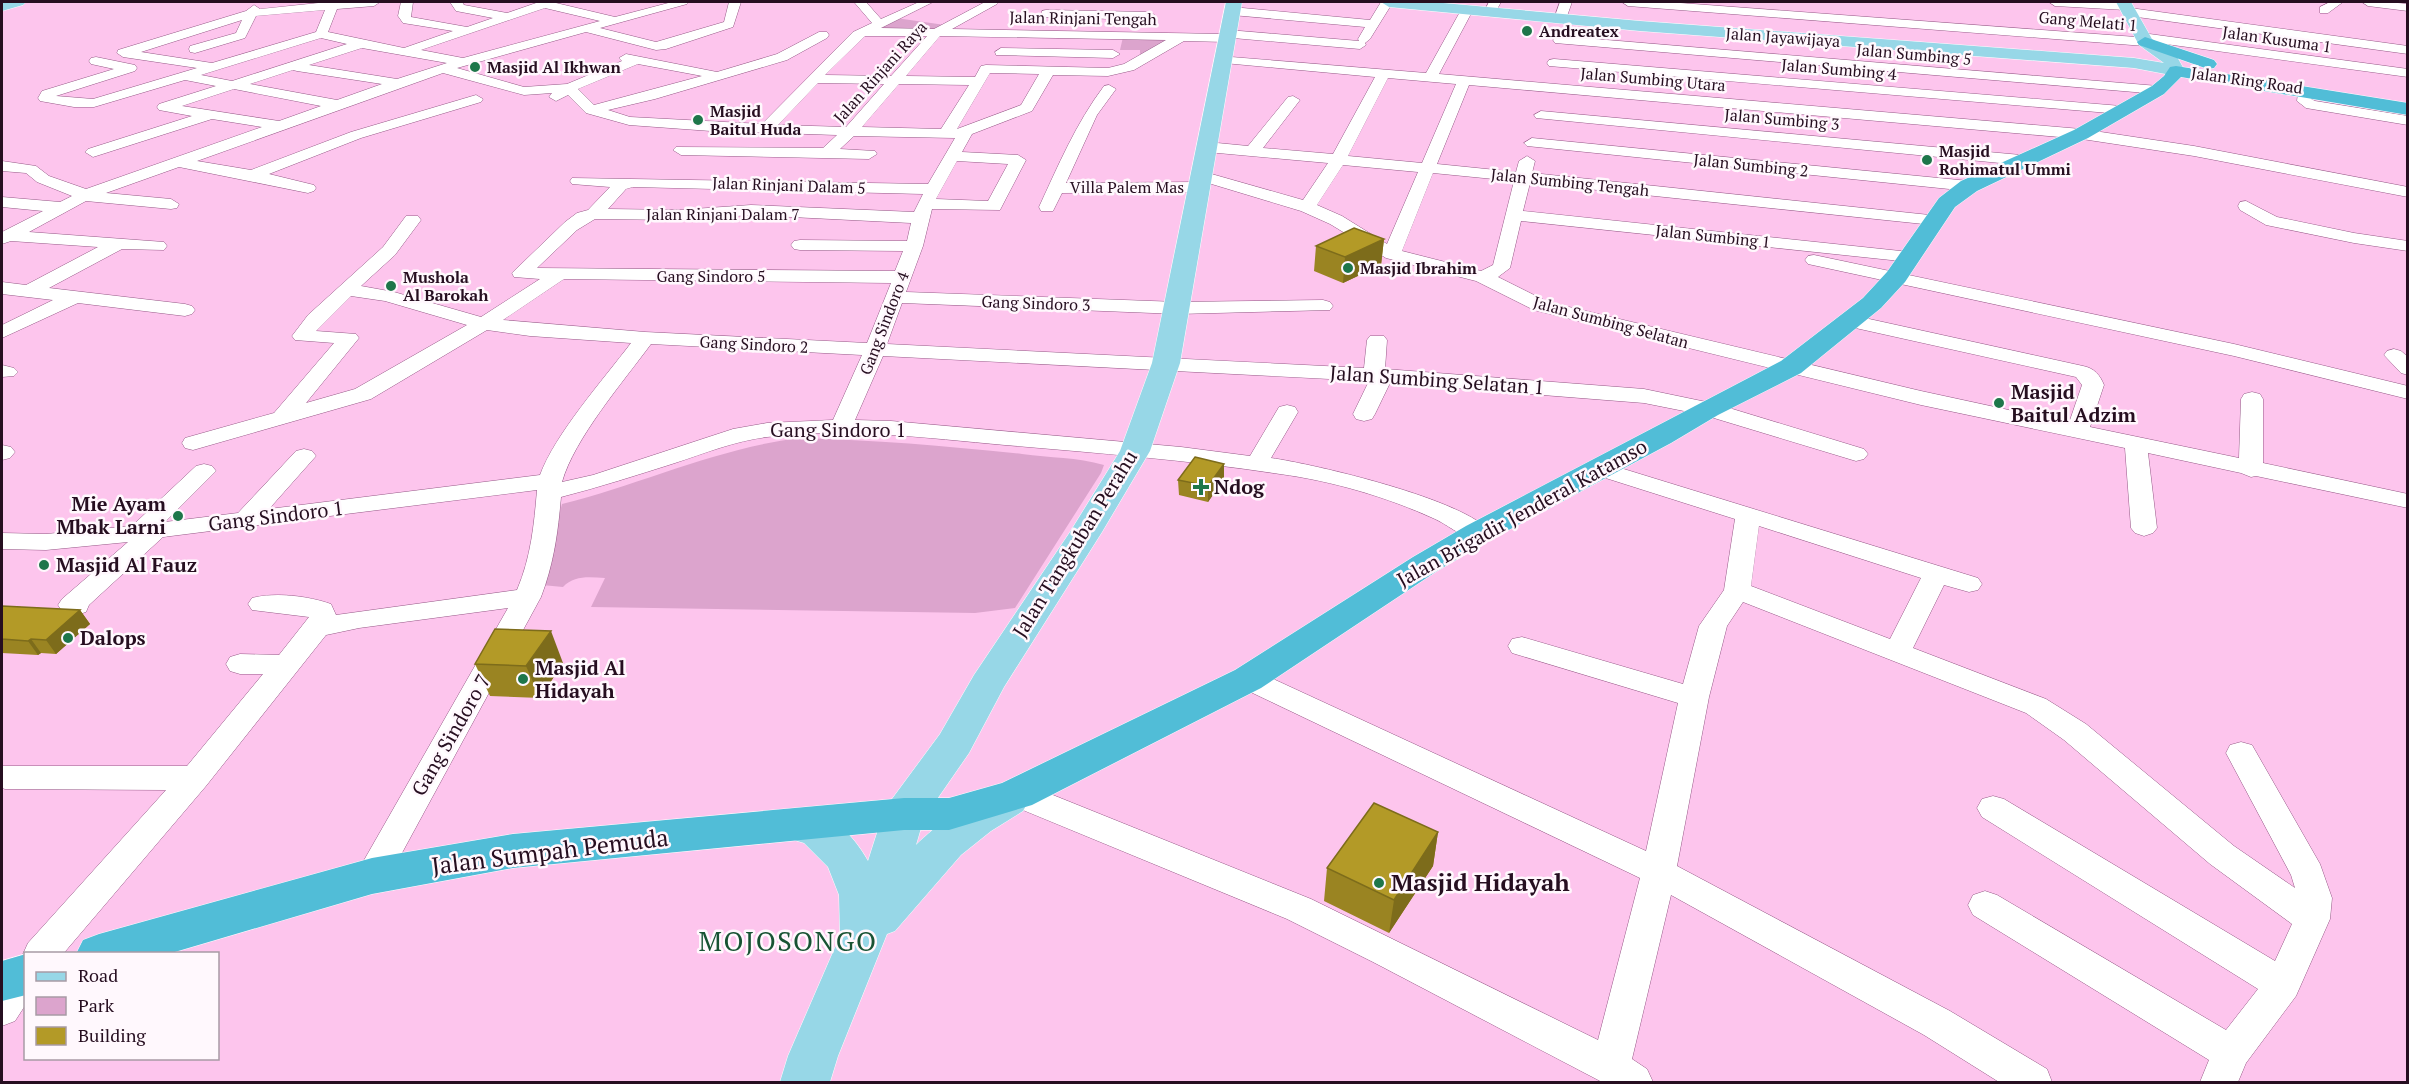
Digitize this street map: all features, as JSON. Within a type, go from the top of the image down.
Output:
[{"type":"highway","points":[[2143,40],[2200,62],[2276,83]]},
{"type":"highway","name":"Jalan Ring Road","points":[[2176,71],[2199,71],[2408,103]]},
{"type":"highway","name":"Jalan Ring Road","points":[[2176,71],[2408,109]]},
{"type":"highway","name":"Jalan Brigadir Jenderal Katamso","points":[[904,814],[949,813],[986,805],[1017,794],[1248,679],[1398,581],[1478,533],[1601,470],[1708,409],[1791,367],[1851,321],[1903,267],[1933,220],[1947,203],[1969,186],[2080,134],[2170,80],[2176,71]]},
{"type":"highway","points":[[2141,99],[2211,89],[2302,93]]},
{"type":"highway","name":"Jalan Sumpah Pemuda","points":[[106,952],[372,876],[513,851],[904,814]]},
{"type":"main road","points":[[2,6],[18,2]]},
{"type":"main road","name":"Jalan Jayawijaya","points":[[1388,2],[1427,3],[1467,10],[1492,7],[1562,19],[2134,63],[2176,71]]},
{"type":"main road","points":[[2127,6],[2143,40],[2169,59],[2176,71]]},
{"type":"main road","name":"Jalan Tangkuban Perahu","points":[[904,814],[955,743],[987,684],[1086,532],[1135,451],[1166,363],[1229,29]]},
{"type":"main road","points":[[861,941],[918,871],[945,844],[972,821],[1017,794]]},
{"type":"main road","points":[[805,1083],[813,1056],[880,895],[904,814]]},
{"type":"main road","points":[[796,824],[819,831],[843,855],[855,874],[861,895],[861,941]]},
{"type":"street","points":[[164,58],[239,36],[243,33],[251,13],[259,2]]},
{"type":"street","points":[[216,67],[123,52],[251,13],[334,3],[374,2]]},
{"type":"street","points":[[407,2],[404,16],[407,20],[469,30]]},
{"type":"street","points":[[458,5],[482,2]]},
{"type":"street","points":[[5,237],[84,196],[400,82],[441,68],[683,2]]},
{"type":"street","points":[[860,2],[879,24]]},
{"type":"street","points":[[909,2],[926,2]]},
{"type":"street","points":[[766,128],[861,32],[926,2]]},
{"type":"street","name":"Jalan Rinjani Raya","points":[[827,153],[850,131],[937,32],[993,2]]},
{"type":"street","points":[[1031,33],[1052,2]]},
{"type":"street","points":[[1142,36],[1156,2]]},
{"type":"street","points":[[1345,70],[1388,2]]},
{"type":"street","points":[[1483,277],[1502,268],[1516,215],[1522,177],[1554,63],[1566,2]]},
{"type":"street","name":"Gang Melati 1","points":[[1628,2],[1776,7],[1926,25],[2143,40]]},
{"type":"street","points":[[2055,2],[2127,6],[2408,50]]},
{"type":"street","points":[[2324,10],[2337,2]]},
{"type":"street","points":[[2368,2],[2408,8]]},
{"type":"street","points":[[321,34],[334,3]]},
{"type":"street","points":[[404,52],[547,3],[616,21]]},
{"type":"street","points":[[458,5],[508,16]]},
{"type":"street","points":[[587,29],[656,46],[666,45],[729,24],[731,5]]},
{"type":"street","points":[[1776,7],[1785,37]]},
{"type":"street","points":[[1916,8],[1926,25],[1932,47]]},
{"type":"street","points":[[1431,77],[1467,10]]},
{"type":"street","points":[[1046,14],[1150,16]]},
{"type":"street","points":[[895,17],[949,24]]},
{"type":"street","points":[[1229,29],[1372,24]]},
{"type":"street","points":[[198,29],[239,36]]},
{"type":"street","points":[[1229,29],[1360,45]]},
{"type":"street","name":"Jalan Sumbing Utara","points":[[1229,29],[1345,70],[2080,134],[2248,168],[2408,192]]},
{"type":"street","name":"Jalan Rinjani Tengah","points":[[861,32],[1181,37],[1229,29]]},
{"type":"street","points":[[626,39],[648,32]]},
{"type":"street","points":[[946,134],[1012,33]]},
{"type":"street","points":[[96,61],[130,68],[47,94],[45,98],[74,103],[94,103],[321,34],[361,44],[463,62]]},
{"type":"street","points":[[591,110],[782,57],[823,35]]},
{"type":"street","points":[[1108,72],[1119,35]]},
{"type":"street","points":[[816,79],[894,80],[1048,71],[1108,72],[1129,67],[1181,37]]},
{"type":"street","name":"Jalan Sumbing 5","points":[[1559,40],[1832,64],[2141,99]]},
{"type":"street","points":[[1827,40],[1838,87],[1867,176],[1876,214]]},
{"type":"street","name":"Jalan Kusuma 1","points":[[2143,40],[2176,42],[2408,73]]},
{"type":"street","points":[[2176,42],[2231,57],[2335,78]]},
{"type":"street","points":[[164,107],[361,44]]},
{"type":"street","points":[[1001,52],[1113,54]]},
{"type":"street","points":[[616,56],[700,71],[715,76]]},
{"type":"street","points":[[293,66],[400,82],[476,99],[548,101],[569,88],[636,60]]},
{"type":"street","name":"Jalan Sumbing 4","points":[[1554,63],[1838,87],[2141,99]]},
{"type":"street","points":[[441,68],[508,88],[534,91],[569,88],[591,110],[615,118],[641,122],[739,128],[946,134],[968,130],[1027,108],[1048,71]]},
{"type":"street","points":[[1307,207],[1339,158],[1384,73]]},
{"type":"street","points":[[184,76],[337,105]]},
{"type":"street","points":[[1392,254],[1464,80]]},
{"type":"street","name":"Villa Palem Mas","points":[[1047,207],[1090,115],[1097,102],[1109,89]]},
{"type":"street","points":[[2302,93],[2304,101],[2311,105],[2408,121]]},
{"type":"street","points":[[252,175],[356,135],[476,99]]},
{"type":"street","points":[[1253,151],[1264,134],[1293,100]]},
{"type":"street","points":[[148,105],[282,125]]},
{"type":"street","points":[[106,159],[154,133],[210,115]]},
{"type":"street","name":"Jalan Sumbing 3","points":[[1541,115],[2021,160]]},
{"type":"street","points":[[617,136],[641,122]]},
{"type":"street","points":[[611,195],[645,188],[663,164],[681,150],[739,128]]},
{"type":"street","name":"Gang Sindoro 4","points":[[841,427],[875,350],[914,246],[932,189],[968,130]]},
{"type":"street","points":[[154,133],[222,146]]},
{"type":"street","points":[[848,186],[883,133]]},
{"type":"street","name":"Jalan Sumbing 2","points":[[1532,143],[1969,186]]},
{"type":"street","points":[[77,147],[106,159],[152,170]]},
{"type":"street","name":"Jalan Sumbing Tengah","points":[[1207,147],[1339,158],[1933,220]]},
{"type":"street","points":[[681,150],[869,154]]},
{"type":"street","name":"Jalan Rinjani Dalam 7","points":[[594,214],[679,215],[751,210],[924,211],[994,206],[1018,160],[952,156]]},
{"type":"street","points":[[177,162],[252,175],[308,188]]},
{"type":"street","points":[[2,166],[30,169],[43,179],[84,196],[171,204]]},
{"type":"street","name":"Villa Palem Mas","points":[[1056,188],[1200,181]]},
{"type":"street","name":"Jalan Sumbing Selatan","points":[[1200,181],[1307,207],[1336,220],[1392,254],[1483,277],[1541,306],[1791,367],[2077,432],[2408,501]]},
{"type":"street","points":[[578,182],[625,183],[645,188]]},
{"type":"street","points":[[594,214],[625,183]]},
{"type":"street","name":"Jalan Rinjani Dalam 5","points":[[645,188],[848,186],[932,189]]},
{"type":"street","points":[[2,202],[60,207]]},
{"type":"street","points":[[2246,206],[2265,219],[2284,225],[2408,246]]},
{"type":"street","name":"Gang Sindoro 5","points":[[594,214],[580,219],[521,273],[901,277]]},
{"type":"street","name":"Jalan Sumbing 1","points":[[1516,215],[1903,267]]},
{"type":"street","points":[[283,416],[350,338],[302,336],[315,319],[389,251],[412,220]]},
{"type":"street","points":[[5,237],[127,240],[158,246]]},
{"type":"street","points":[[31,290],[127,240]]},
{"type":"street","points":[[800,245],[914,246]]},
{"type":"street","points":[[1814,260],[1903,267],[2408,393]]},
{"type":"street","points":[[193,443],[363,394],[484,324],[558,275]]},
{"type":"street","points":[[2,288],[185,310]]},
{"type":"street","name":"Gang Sindoro 2","points":[[347,290],[387,296],[484,324],[530,330],[875,350],[1166,363]]},
{"type":"street","points":[[2,332],[77,296]]},
{"type":"street","name":"Gang Sindoro 3","points":[[894,297],[1178,308],[1323,306]]},
{"type":"street","points":[[1851,321],[2083,372],[2091,379],[2093,385],[2077,432]]},
{"type":"street","name":"Gang Sindoro 7","points":[[372,876],[528,597],[539,569],[550,487],[565,447],[645,338]]},
{"type":"street","points":[[1364,414],[1378,376],[1377,340]]},
{"type":"street","name":"Jalan Sumbing Selatan 1","points":[[1166,363],[1644,396],[1708,409],[1856,454]]},
{"type":"street","points":[[2251,470],[2252,399]]},
{"type":"street","points":[[1257,463],[1287,412]]},
{"type":"street","name":"Gang Sindoro 1","points":[[2,541],[75,540],[600,480],[733,436],[793,427],[841,427],[989,435],[1257,463],[1373,487],[1444,514],[1478,533]]},
{"type":"street","points":[[2136,445],[2144,528]]},
{"type":"street","points":[[244,521],[304,456]]},
{"type":"street","points":[[1601,470],[1969,584]]},
{"type":"street","points":[[76,606],[72,605],[147,532],[204,471]]},
{"type":"street","points":[[1017,794],[1299,909],[1386,951],[1622,1074],[1694,697],[1713,626],[1737,590],[1748,514]]},
{"type":"street","points":[[1898,650],[1936,574]]},
{"type":"street","points":[[1737,590],[1898,650],[2036,706],[2075,732],[2222,855],[2312,919]]},
{"type":"street","points":[[317,628],[359,619],[528,597]]},
{"type":"street","points":[[42,952],[195,778],[317,628],[323,617],[321,610],[312,607],[262,604]]},
{"type":"street","points":[[1522,646],[1694,697]]},
{"type":"street","points":[[240,664],[287,665]]},
{"type":"street","points":[[1248,679],[1659,872],[1937,1023],[2033,1083]]},
{"type":"street","points":[[1985,904],[2225,1068],[2283,985],[2312,919],[2315,898],[2308,874],[2241,753]]},
{"type":"street","points":[[4,777],[195,778]]},
{"type":"street","points":[[1993,808],[2283,985]]},
{"type":"green space","points":[[896,18],[945,25],[935,31],[873,28]]},
{"type":"green space","points":[[1123,37],[1175,38],[1140,58],[1140,50],[1120,50]]},
{"type":"green space","points":[[800,438],[966,448],[1074,459],[1104,465],[1015,608],[975,613],[591,607],[605,578],[588,577],[572,580],[563,587],[542,585],[562,504],[709,458]]},
{"type":"building","points":[[1354,228],[1384,239],[1345,257],[1316,246]]},
{"type":"building","points":[[1195,457],[1224,464],[1208,486],[1178,480]]},
{"type":"building","points":[[2,606],[80,610],[46,640],[31,639],[28,641],[2,639]]},
{"type":"building","points":[[495,629],[551,631],[526,666],[475,664]]},
{"type":"building","points":[[1374,803],[1438,832],[1394,900],[1327,868]]},
{"type":"place","name":"Andreatex","points":[[1527,31]]},
{"type":"place","name":"Masjid Al Ikhwan","points":[[475,67]]},
{"type":"place","name":"Masjid Baitul Huda","points":[[698,120]]},
{"type":"place","name":"Masjid Rohimatul Ummi","points":[[1927,160]]},
{"type":"place","name":"Masjid Ibrahim","points":[[1348,268]]},
{"type":"place","name":"Mushola Al Barokah","points":[[391,286]]},
{"type":"place","name":"Masjid Baitul Adzim","points":[[1999,403]]},
{"type":"place","name":"Ndog","points":[[1201,487]]},
{"type":"place","name":"Mie Ayam Mbak Larni","points":[[178,516]]},
{"type":"place","name":"Masjid Al Fauz","points":[[44,565]]},
{"type":"place","name":"Dalops","points":[[68,638]]},
{"type":"place","name":"Masjid Al Hidayah","points":[[523,679]]},
{"type":"place","name":"Masjid Hidayah","points":[[1379,883]]},
{"type":"district","name":"MOJOSONGO","points":[[788,942]]}]
